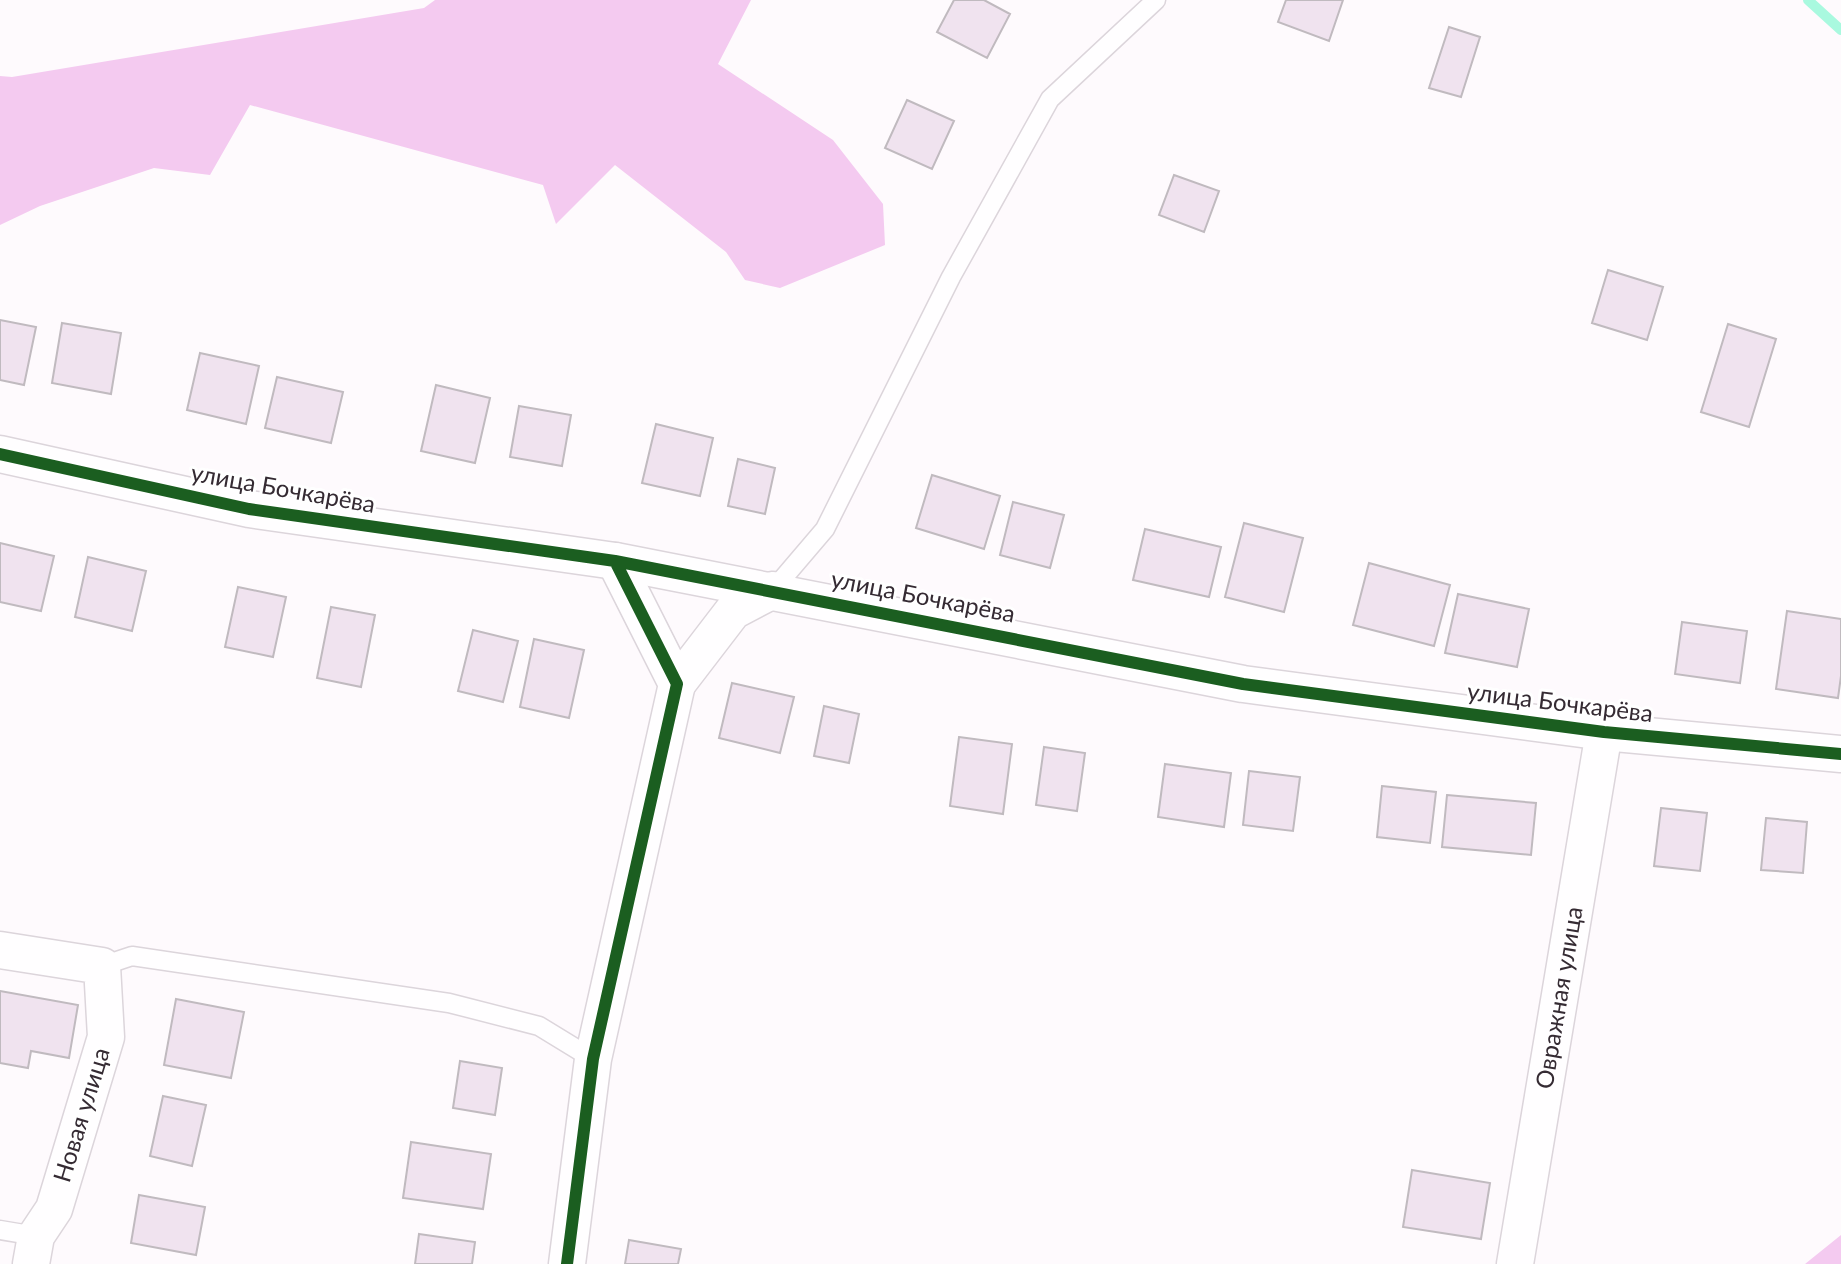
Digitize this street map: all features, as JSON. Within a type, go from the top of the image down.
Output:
[{"type":"street","name":"улица Бочкарёва","points":[[0,454],[249,509],[615,561],[1243,684],[1604,732],[1841,754]]},
{"type":"street","points":[[615,561],[677,684]]},
{"type":"street","points":[[567,1264],[593,1059],[677,684],[733,611],[773,590]]},
{"type":"street","name":"Овражная улица","points":[[1515,1264],[1604,732]]},
{"type":"street","points":[[0,950],[102,966]]},
{"type":"street","name":"Новая улица","points":[[33,1250],[54,1209],[106,1037],[102,966]]},
{"type":"lane","points":[[773,590],[825,529],[951,277],[1050,99],[1156,0]]},
{"type":"lane","points":[[102,966],[132,956],[449,1003],[539,1026],[593,1059]]},
{"type":"lane","points":[[0,1230],[33,1250]]},
{"type":"shaded area","points":[[435,0],[751,0],[718,64],[833,140],[883,204],[885,245],[780,288],[745,280],[726,252],[615,165],[556,224],[543,185],[250,105],[210,175],[154,168],[40,206],[0,225],[0,76],[12,77],[424,8]]},
{"type":"shaded area","points":[[1841,1235],[1841,1264],[1805,1264]]},
{"type":"building","points":[[954,0],[984,0],[1010,14],[987,58],[937,32]]},
{"type":"building","points":[[1286,0],[1343,0],[1329,41],[1278,22]]},
{"type":"building","points":[[1449,27],[1480,37],[1461,97],[1429,88]]},
{"type":"building","points":[[907,100],[954,121],[932,169],[885,148]]},
{"type":"building","points":[[1174,175],[1219,191],[1204,232],[1159,215]]},
{"type":"building","points":[[1608,270],[1663,287],[1647,340],[1592,323]]},
{"type":"building","points":[[0,320],[36,327],[24,385],[0,380]]},
{"type":"building","points":[[62,323],[121,333],[111,394],[52,383]]},
{"type":"building","points":[[1728,324],[1776,339],[1749,427],[1701,412]]},
{"type":"building","points":[[200,353],[259,366],[246,424],[187,410]]},
{"type":"building","points":[[277,377],[343,392],[331,443],[265,428]]},
{"type":"building","points":[[436,385],[490,398],[475,463],[421,451]]},
{"type":"building","points":[[519,406],[571,415],[562,466],[510,457]]},
{"type":"building","points":[[656,424],[713,438],[700,496],[642,483]]},
{"type":"building","points":[[738,459],[775,468],[765,514],[728,506]]},
{"type":"building","points":[[932,475],[1000,496],[984,549],[916,528]]},
{"type":"building","points":[[1013,502],[1064,515],[1050,568],[1000,555]]},
{"type":"building","points":[[1244,523],[1303,538],[1284,612],[1225,597]]},
{"type":"building","points":[[1145,529],[1221,547],[1209,597],[1133,580]]},
{"type":"building","points":[[0,543],[54,556],[41,611],[0,602]]},
{"type":"building","points":[[88,557],[146,571],[132,631],[75,617]]},
{"type":"building","points":[[1369,563],[1450,585],[1434,646],[1353,625]]},
{"type":"building","points":[[238,587],[286,597],[273,657],[225,647]]},
{"type":"building","points":[[1458,594],[1529,609],[1517,667],[1445,653]]},
{"type":"building","points":[[331,607],[375,615],[361,687],[317,678]]},
{"type":"building","points":[[1787,611],[1841,619],[1838,698],[1776,689]]},
{"type":"building","points":[[1682,622],[1747,631],[1740,683],[1675,674]]},
{"type":"building","points":[[473,630],[518,641],[503,702],[458,691]]},
{"type":"building","points":[[534,639],[584,650],[569,718],[520,707]]},
{"type":"building","points":[[732,683],[794,697],[780,753],[719,738]]},
{"type":"building","points":[[824,706],[859,714],[849,763],[814,756]]},
{"type":"building","points":[[959,737],[1012,744],[1003,814],[950,806]]},
{"type":"building","points":[[1044,747],[1085,753],[1077,811],[1036,805]]},
{"type":"building","points":[[1165,764],[1231,773],[1224,827],[1158,817]]},
{"type":"building","points":[[1249,771],[1300,777],[1293,831],[1243,825]]},
{"type":"building","points":[[1382,786],[1436,792],[1430,843],[1377,837]]},
{"type":"building","points":[[1447,795],[1536,803],[1531,855],[1442,847]]},
{"type":"building","points":[[1661,808],[1707,813],[1700,871],[1654,866]]},
{"type":"building","points":[[1766,818],[1807,822],[1803,873],[1761,870]]},
{"type":"building","points":[[0,991],[78,1005],[69,1058],[31,1051],[28,1068],[0,1063]]},
{"type":"building","points":[[176,999],[244,1012],[231,1078],[164,1065]]},
{"type":"building","points":[[460,1061],[502,1068],[495,1115],[453,1108]]},
{"type":"building","points":[[163,1096],[206,1105],[192,1166],[150,1156]]},
{"type":"building","points":[[411,1142],[491,1154],[483,1209],[403,1198]]},
{"type":"building","points":[[1412,1170],[1490,1183],[1481,1239],[1403,1227]]},
{"type":"building","points":[[139,1195],[205,1207],[196,1255],[131,1243]]},
{"type":"building","points":[[419,1234],[475,1242],[472,1264],[415,1264]]},
{"type":"building","points":[[629,1240],[681,1249],[678,1264],[625,1264]]},
{"type":"waterway","points":[[1808,0],[1841,30]]},
{"type":"cycle path","points":[[0,454],[249,509],[615,561],[1243,684],[1604,732],[1841,754]]},
{"type":"cycle path","points":[[567,1264],[593,1059],[677,684],[615,561]]}]
